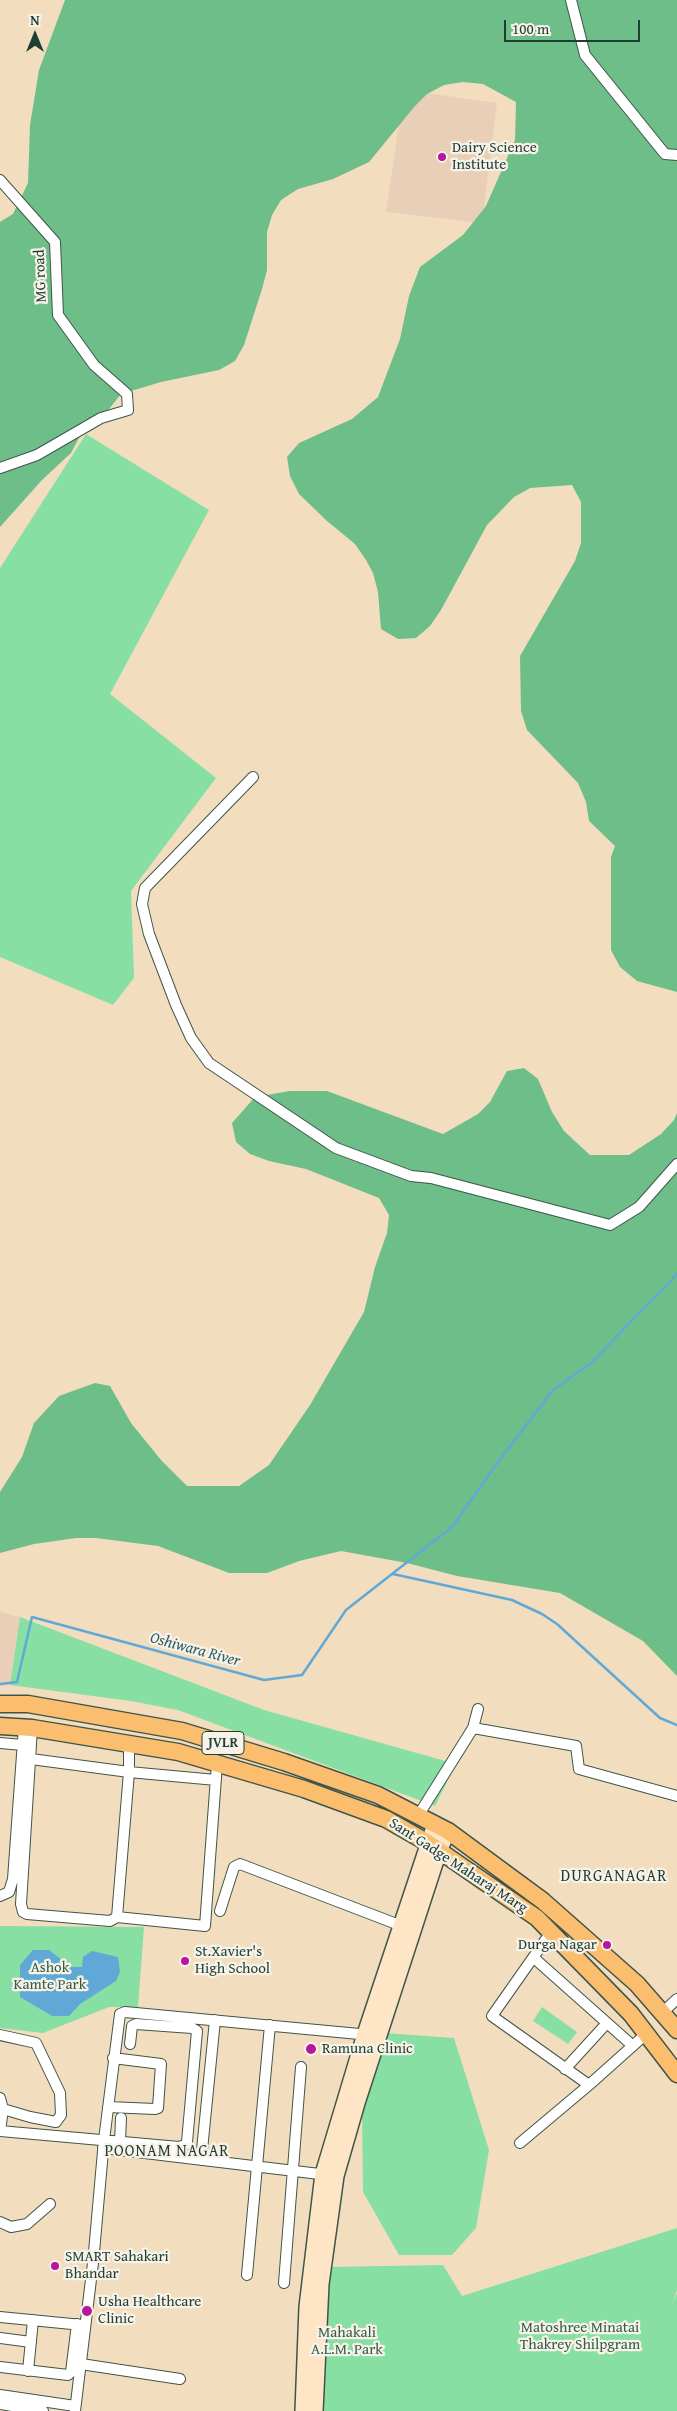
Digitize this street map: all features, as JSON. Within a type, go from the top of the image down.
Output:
[{"type":"main road","name":"JVLR","points":[[0,1704],[28,1704],[182,1731],[284,1762],[358,1788],[418,1816],[441,1828],[542,1901],[637,1984],[677,2030]]},
{"type":"main road","name":"Sant Gadge Maharaj Marg","points":[[0,1726],[28,1727],[178,1752],[216,1772],[304,1789],[386,1819],[433,1847],[537,1918],[631,2014],[677,2074]]},
{"type":"main road","points":[[303,2411],[308,2307],[330,2175],[372,2035],[408,1929],[433,1847],[441,1828]]},
{"type":"main road","points":[[315,2411],[320,2284],[330,2175]]},
{"type":"street","points":[[571,0],[585,55],[665,154],[677,155]]},
{"type":"street","name":"MG road","points":[[0,180],[55,242],[58,315],[94,364],[127,394],[128,410],[101,418],[37,455],[0,468]]},
{"type":"street","points":[[253,777],[145,888],[142,904],[149,934],[176,1005],[191,1038],[210,1063],[336,1148],[412,1176],[431,1178],[610,1226],[639,1208],[677,1164]]},
{"type":"street","points":[[418,1816],[473,1728],[478,1709]]},
{"type":"street","points":[[0,1896],[9,1892],[13,1879],[23,1745],[28,1727]]},
{"type":"street","points":[[28,1727],[31,1758],[23,1912],[27,1914],[110,1921],[117,1917],[203,1928],[205,1926],[216,1772],[129,1772],[31,1758]]},
{"type":"street","points":[[473,1728],[576,1746],[579,1769],[677,1796]]},
{"type":"street","points":[[0,1743],[23,1745]]},
{"type":"street","points":[[117,1917],[129,1772],[129,1744]]},
{"type":"street","points":[[220,1910],[234,1868],[240,1864],[408,1929]]},
{"type":"street","points":[[551,1932],[492,2016],[590,2086]]},
{"type":"street","points":[[534,1958],[632,2046]]},
{"type":"street","points":[[662,2013],[677,1999]]},
{"type":"street","points":[[0,2367],[64,2376],[70,2374],[81,2324],[118,2018],[123,2012],[372,2035]]},
{"type":"street","points":[[201,2160],[215,2020]]},
{"type":"street","points":[[566,2068],[606,2023]]},
{"type":"street","points":[[103,2144],[120,2142],[179,2147],[186,2144],[198,2033],[192,2028],[136,2024],[132,2026],[130,2044]]},
{"type":"street","points":[[247,2276],[259,2166],[270,2025]]},
{"type":"street","points":[[520,2144],[590,2086],[646,2034]]},
{"type":"street","points":[[0,2036],[36,2044],[60,2093],[61,2115],[56,2122],[1,2104],[0,2131],[103,2144],[201,2160],[330,2175]]},
{"type":"street","points":[[108,2107],[155,2110],[158,2108],[161,2064],[113,2058]]},
{"type":"street","points":[[284,2283],[301,2067]]},
{"type":"street","points":[[120,2142],[121,2118]]},
{"type":"street","points":[[0,2222],[12,2226],[27,2224],[50,2204]]},
{"type":"street","points":[[0,2317],[81,2324]]},
{"type":"street","points":[[28,2371],[33,2320]]},
{"type":"street","points":[[0,2395],[75,2409],[80,2364],[81,2324]]},
{"type":"street","points":[[0,2338],[31,2342]]},
{"type":"street","points":[[80,2364],[180,2379]]},
{"type":"street","points":[[0,2404],[43,2411]]},
{"type":"shaded area","name":"Dairy Science Institute","points":[[404,90],[497,103],[482,223],[386,212]]},
{"type":"shaded area","points":[[0,1612],[20,1617],[10,1685],[0,1686]]},
{"type":"green space","points":[[65,0],[677,0],[677,992],[637,981],[620,967],[611,950],[611,857],[615,846],[589,821],[586,802],[578,783],[527,730],[521,711],[520,656],[575,561],[581,543],[581,502],[572,485],[530,488],[514,497],[487,525],[441,610],[430,626],[416,638],[398,639],[381,629],[378,592],[373,573],[366,560],[355,544],[299,494],[290,476],[287,457],[299,443],[352,419],[378,397],[400,339],[409,296],[420,267],[463,235],[486,206],[515,140],[516,102],[483,84],[463,82],[444,85],[427,94],[415,106],[369,162],[333,179],[298,189],[281,200],[272,215],[267,232],[267,270],[262,289],[244,345],[235,361],[219,370],[161,382],[121,394],[98,423],[80,436],[71,453],[42,480],[0,527],[0,222],[13,214],[28,183],[30,125],[39,70]]},
{"type":"green space","points":[[86,434],[209,510],[110,694],[216,778],[131,891],[134,978],[113,1005],[0,957],[0,568]]},
{"type":"green space","points":[[524,1068],[538,1079],[552,1112],[564,1131],[590,1155],[629,1155],[661,1134],[674,1120],[677,1113],[677,1676],[643,1641],[560,1593],[457,1576],[407,1563],[341,1551],[299,1561],[267,1573],[229,1573],[158,1546],[96,1538],[76,1538],[34,1544],[0,1553],[0,1492],[22,1457],[34,1423],[59,1396],[95,1383],[110,1386],[131,1423],[161,1460],[187,1486],[239,1486],[269,1465],[310,1405],[364,1312],[375,1267],[387,1233],[389,1215],[379,1198],[306,1169],[269,1161],[250,1154],[236,1142],[232,1123],[255,1097],[290,1091],[327,1091],[443,1134],[478,1114],[490,1102],[507,1071]]},
{"type":"green space","points":[[20,1617],[264,1710],[456,1764],[435,1806],[178,1710],[131,1701],[10,1685]]},
{"type":"green space","name":"Ashok Kamte Park","points":[[0,1926],[144,1927],[138,2007],[109,2007],[43,2033],[0,2028]]},
{"type":"green space","points":[[542,2007],[577,2032],[568,2044],[533,2021]]},
{"type":"green space","points":[[384,2033],[454,2038],[489,2150],[476,2228],[452,2255],[399,2255],[363,2192],[362,2108]]},
{"type":"green space","name":"Matoshree Minatai Thakrey Shilpgram","points":[[677,2228],[677,2290],[672,2304],[677,2293],[677,2411],[320,2411],[329,2267],[443,2265],[462,2296]]},
{"type":"water","points":[[33,1950],[49,1950],[71,1967],[82,1967],[83,1957],[92,1951],[118,1957],[120,1972],[116,1981],[80,2004],[69,2016],[52,2016],[20,1997],[20,1965]]},
{"type":"waterway","name":"Oshiwara River","points":[[0,1684],[17,1682],[32,1617],[264,1680],[302,1675],[346,1610],[452,1527],[498,1462],[553,1390],[591,1363],[677,1274]]},
{"type":"waterway","points":[[393,1574],[512,1600],[542,1614],[557,1624],[660,1718],[677,1725]]},
{"type":"place","name":"Dairy Science Institute","points":[[442,157]]},
{"type":"place","name":"Durga Nagar","points":[[607,1945]]},
{"type":"place","name":"St.Xavier's High School","points":[[185,1961]]},
{"type":"place","name":"Ramuna Clinic","points":[[311,2049]]},
{"type":"place","name":"SMART Sahakari Bhandar","points":[[55,2266]]},
{"type":"place","name":"Usha Healthcare Clinic","points":[[87,2311]]},
{"type":"district","name":"DURGANAGAR","points":[[614,1877]]},
{"type":"district","name":"POONAM NAGAR","points":[[167,2152]]},
{"type":"park label","name":"Mahakali A.L.M. Park","points":[[347,2342]]}]
